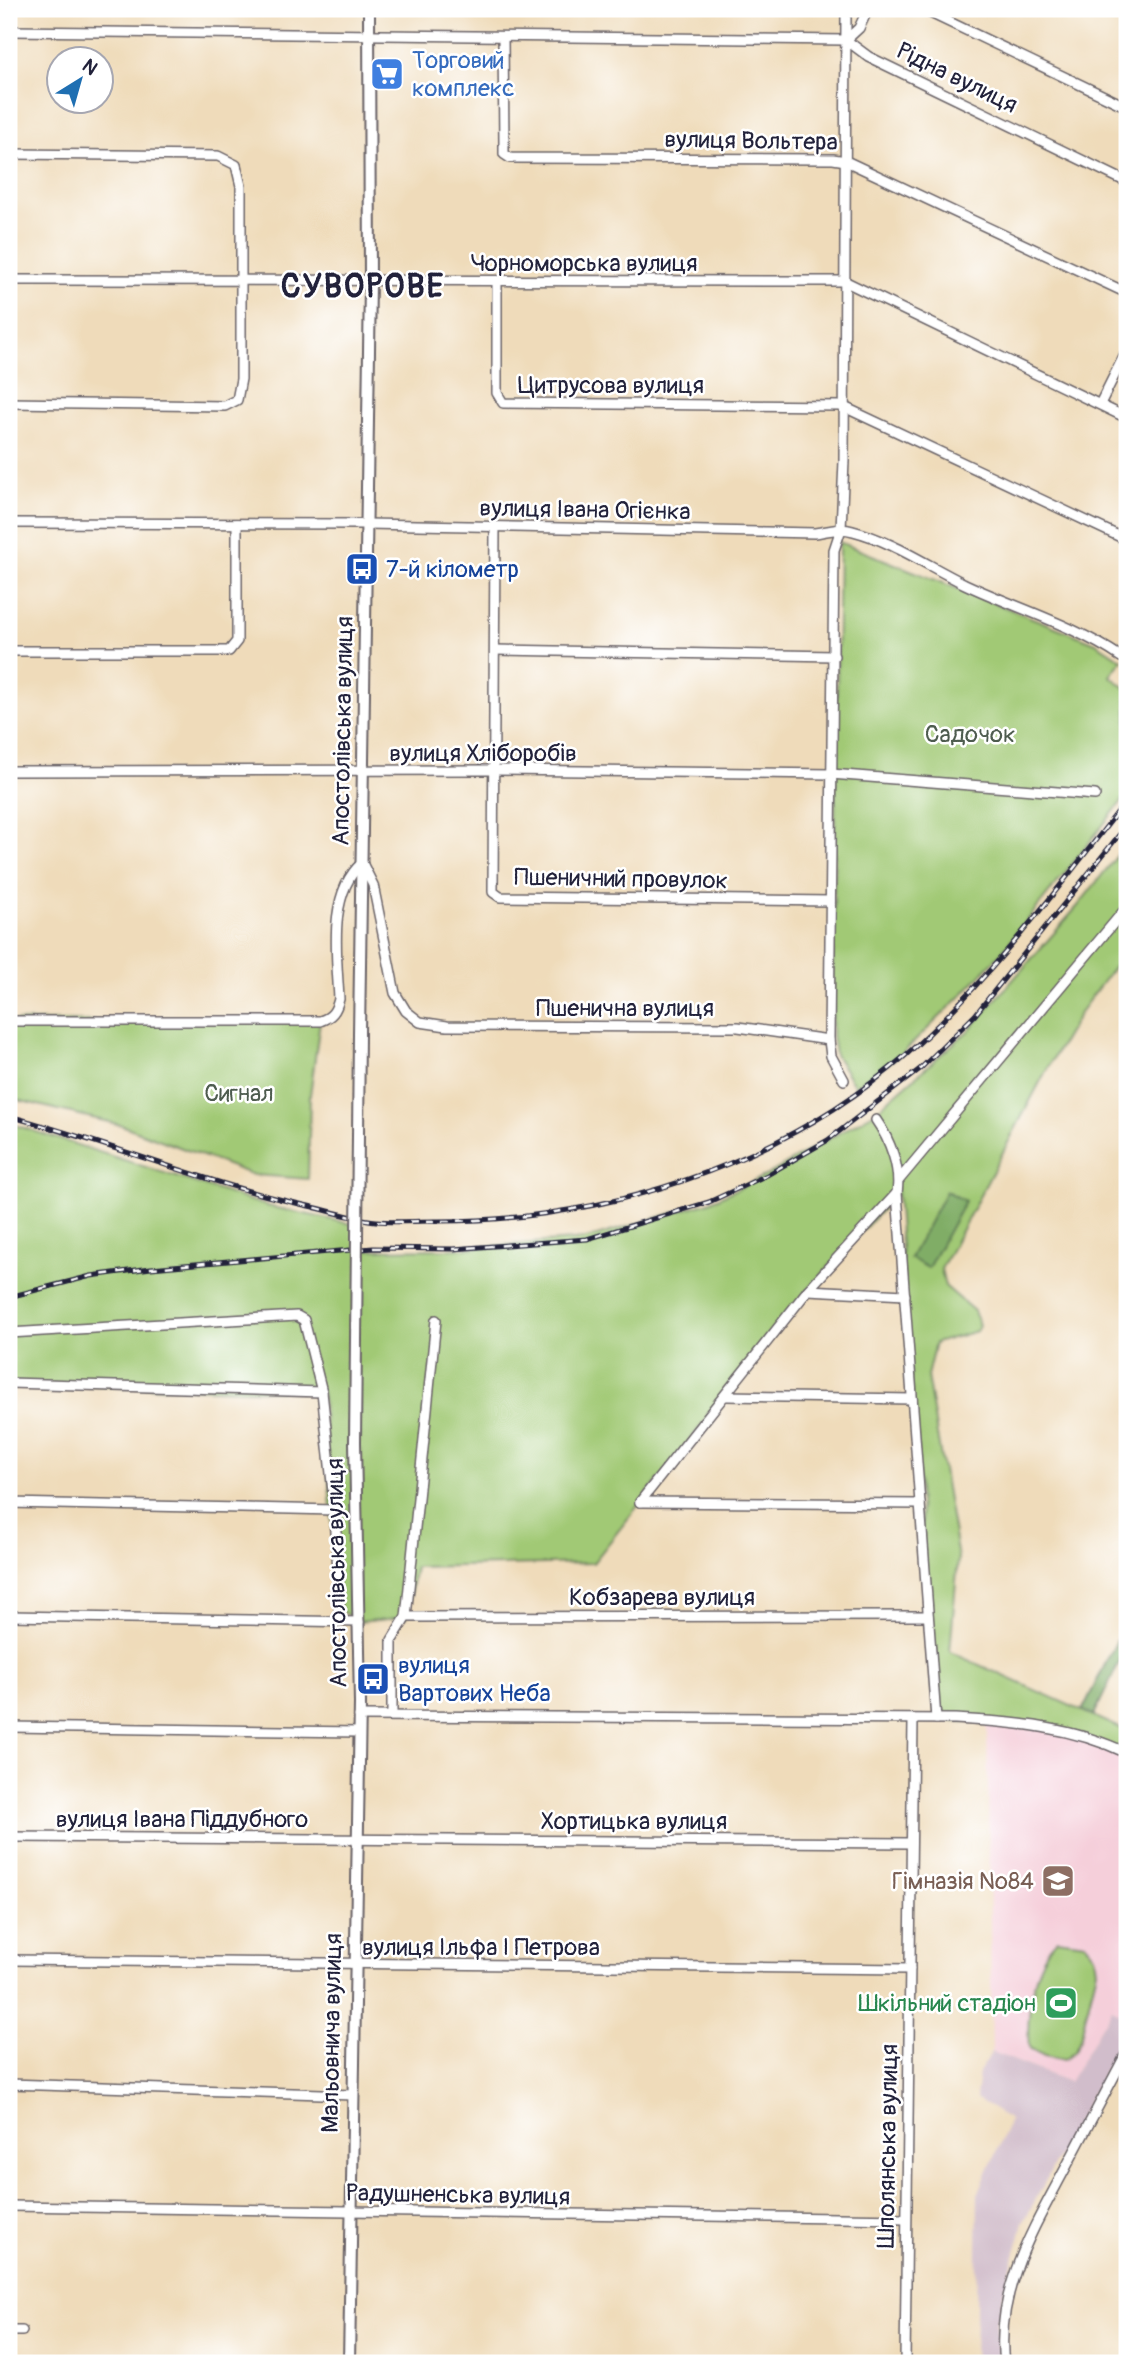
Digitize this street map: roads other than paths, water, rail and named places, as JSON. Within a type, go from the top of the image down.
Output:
[{"type":"street","name":"Апостолівська вулиця","points":[[360,1703],[355,1442],[370,283],[369,9]]},
{"type":"street","points":[[844,1080],[831,1056],[829,1040],[834,550],[841,529],[844,461],[842,406],[846,9]]},
{"type":"street","points":[[9,31],[846,40],[859,29],[868,9]]},
{"type":"street","points":[[922,9],[1127,107]]},
{"type":"street","name":"вулиця Вольтера","points":[[503,37],[504,145],[505,154],[510,158],[819,159],[846,162],[1127,293]]},
{"type":"street","name":"Рідна вулиця","points":[[846,40],[869,57],[1127,182]]},
{"type":"street","points":[[9,153],[218,156],[229,159],[241,175],[241,390],[232,404],[9,403]]},
{"type":"street","name":"Чорноморська вулиця","points":[[9,280],[240,283],[844,281],[1127,418]]},
{"type":"street","name":"Цитрусова вулиця","points":[[497,283],[497,393],[503,403],[842,406]]},
{"type":"street","points":[[1100,404],[1127,350]]},
{"type":"street","points":[[842,406],[1127,540]]},
{"type":"street","name":"вулиця Івана Огієнка","points":[[9,523],[367,524],[815,533],[841,529],[853,531],[905,552],[963,583],[1098,641],[1121,657],[1127,648]]},
{"type":"street","points":[[9,650],[229,651],[237,640],[237,524]]},
{"type":"street","points":[[495,528],[495,770]]},
{"type":"street","points":[[496,650],[834,656]]},
{"type":"street","name":"вулиця Хліборобів","points":[[9,771],[495,770],[831,774],[1095,796]]},
{"type":"street","name":"Пшеничний провулок","points":[[495,770],[492,884],[494,892],[500,897],[830,901]]},
{"type":"street","points":[[9,1021],[320,1021],[328,1018],[336,1011],[340,999],[339,913],[343,887],[350,874],[362,863]]},
{"type":"street","name":"Пшенична вулиця","points":[[362,863],[373,884],[396,993],[406,1011],[420,1022],[458,1027],[738,1027],[829,1040]]},
{"type":"street","points":[[899,1180],[1127,907]]},
{"type":"street","points":[[876,1120],[893,1152],[899,1180],[897,1193],[936,1719]]},
{"type":"street","points":[[897,1193],[807,1290],[640,1502],[920,1504]]},
{"type":"street","points":[[807,1290],[905,1295]]},
{"type":"street","points":[[9,1334],[297,1317],[304,1321],[323,1392],[335,1510],[340,1621]]},
{"type":"street","points":[[392,1715],[390,1654],[392,1640],[403,1621],[436,1320]]},
{"type":"street","points":[[9,1383],[323,1392]]},
{"type":"street","points":[[726,1396],[912,1399]]},
{"type":"street","points":[[9,1503],[335,1510]]},
{"type":"street","points":[[9,1616],[359,1622]]},
{"type":"street","name":"Кобзарева вулиця","points":[[403,1621],[929,1616]]},
{"type":"street","name":"Мальовнича вулиця","points":[[349,2363],[360,1703]]},
{"type":"street","points":[[359,1716],[936,1719],[1021,1723],[1088,1737],[1127,1753]]},
{"type":"street","name":"Шполянська вулиця","points":[[905,2363],[913,1720]]},
{"type":"street","points":[[9,1727],[359,1732]]},
{"type":"street","name":"вулиця Івана Піддубного","points":[[9,1838],[356,1838]]},
{"type":"street","name":"Хортицька вулиця","points":[[356,1838],[911,1843]]},
{"type":"street","name":"вулиця Ільфа І Петрова","points":[[9,1960],[910,1969]]},
{"type":"street","points":[[1003,2363],[1003,2327],[1009,2287],[1024,2245],[1127,2052]]},
{"type":"street","points":[[9,2084],[352,2095]]},
{"type":"street","name":"Радушненська вулиця","points":[[9,2206],[906,2219]]},
{"type":"street","points":[[9,2331],[22,2331]]},
{"type":"railway","points":[[9,1116],[198,1176],[274,1198],[368,1220],[398,1222],[498,1219],[561,1211],[624,1198],[686,1180],[746,1156],[803,1127],[857,1093],[907,1054],[995,964],[1127,800]]},
{"type":"railway","points":[[9,1297],[91,1276],[151,1268],[373,1248],[453,1249],[587,1239],[709,1202],[767,1175],[828,1140],[920,1069],[975,1015],[1127,825]]},
{"type":"place","name":"Торговий комплекс","points":[[387,74]]},
{"type":"place","name":"7-й кілометр","points":[[362,569]]},
{"type":"place","name":"вулиця Вартових Неба","points":[[373,1679]]},
{"type":"place","name":"Гімназія №84","points":[[1058,1881]]},
{"type":"place","name":"Шкільний стадіон","points":[[1061,2003]]},
{"type":"district","name":"СУВОРОВЕ","points":[[363,287]]},
{"type":"park label","name":"Садочок","points":[[970,734]]},
{"type":"park label","name":"Сигнал","points":[[239,1093]]}]
